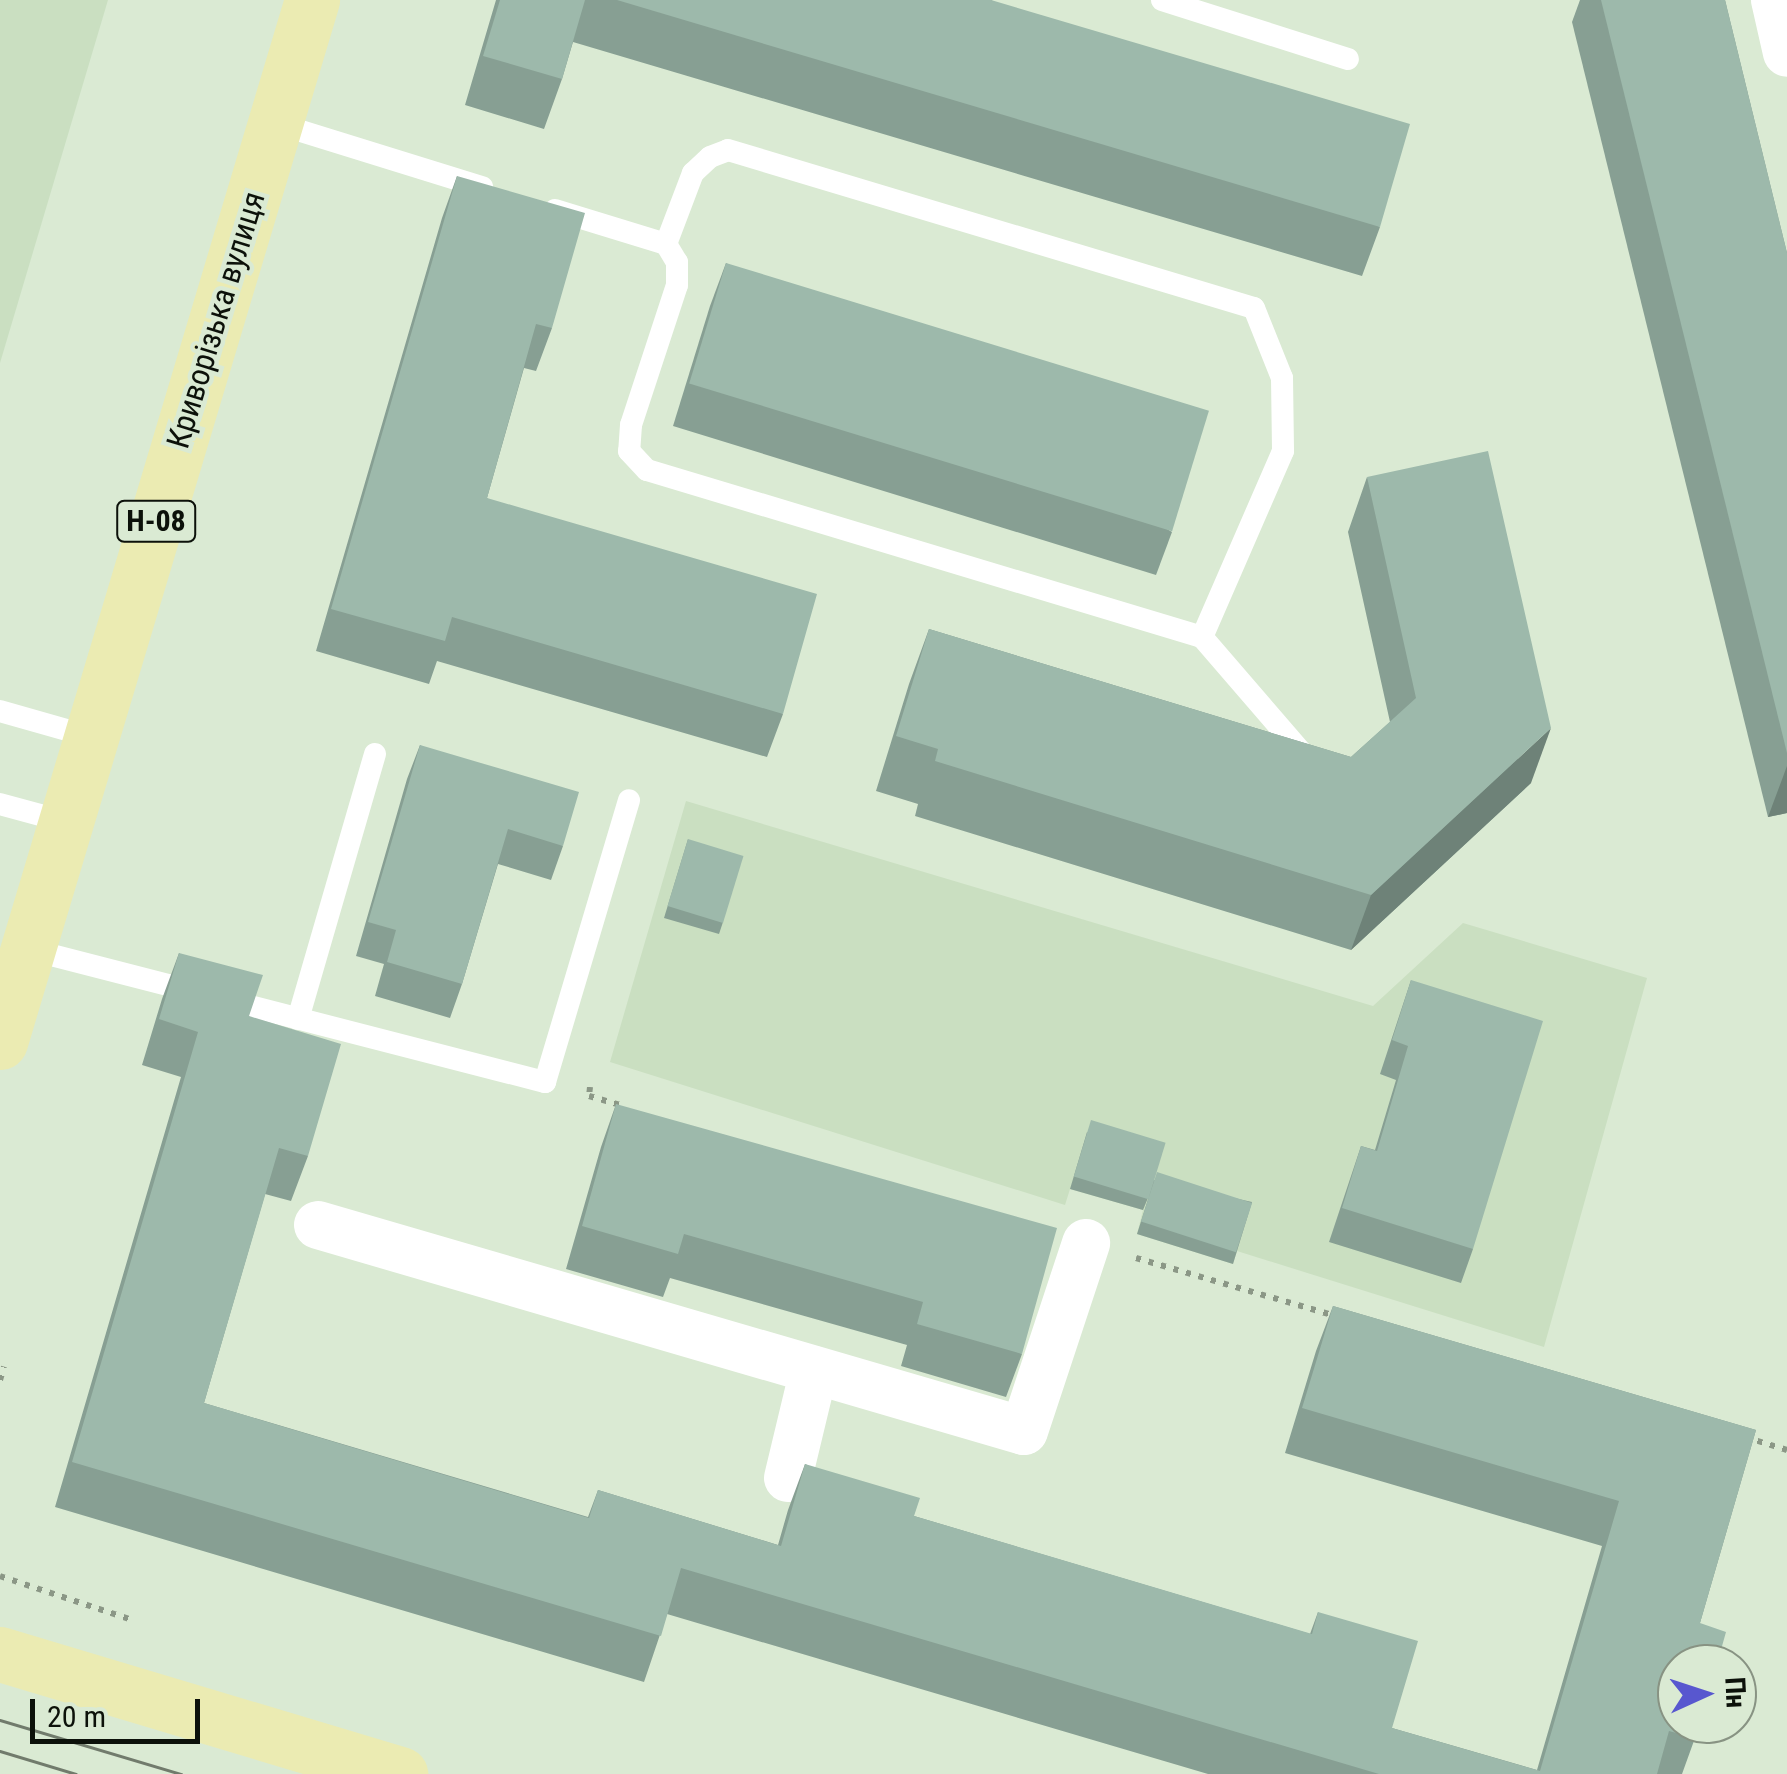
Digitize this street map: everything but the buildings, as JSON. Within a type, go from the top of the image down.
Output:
[{"type":"main road","name":"Криворізька вулиця","points":[[0,1042],[312,0]]},
{"type":"main road","points":[[0,1654],[400,1774]]},
{"type":"street","points":[[1775,0],[1787,52]]},
{"type":"street","points":[[318,1225],[1024,1431],[1086,1243]]},
{"type":"street","points":[[788,1478],[814,1370]]},
{"type":"lane","points":[[1162,0],[1348,59]]},
{"type":"lane","points":[[275,123],[504,194]]},
{"type":"lane","points":[[666,244],[694,173],[710,158],[728,150],[1254,308],[1282,378],[1283,451],[1202,637]]},
{"type":"lane","points":[[540,205],[666,244],[677,262],[678,284],[632,424],[629,451],[647,470],[1202,637],[1311,764]]},
{"type":"lane","points":[[0,711],[91,737]]},
{"type":"lane","points":[[298,1018],[376,754]]},
{"type":"lane","points":[[28,949],[545,1082],[629,800]]},
{"type":"lane","points":[[0,804],[66,822]]},
{"type":"path","points":[[588,1096],[627,1107]]},
{"type":"path","points":[[1086,1243],[1351,1321]]},
{"type":"path","points":[[0,1380],[4,1367]]},
{"type":"path","points":[[1730,1433],[1787,1450]]},
{"type":"path","points":[[0,1576],[132,1620]]},
{"type":"shaded area","points":[[0,0],[108,0],[0,363]]},
{"type":"shaded area","points":[[686,801],[1373,1006],[1463,923],[1647,978],[1544,1347],[1237,1251],[1233,1264],[1137,1234],[1143,1210],[1070,1189],[1065,1205],[610,1062]]},
{"type":"tram line","points":[[0,1720],[181,1774]]},
{"type":"tram line","points":[[0,1751],[76,1774]]}]
